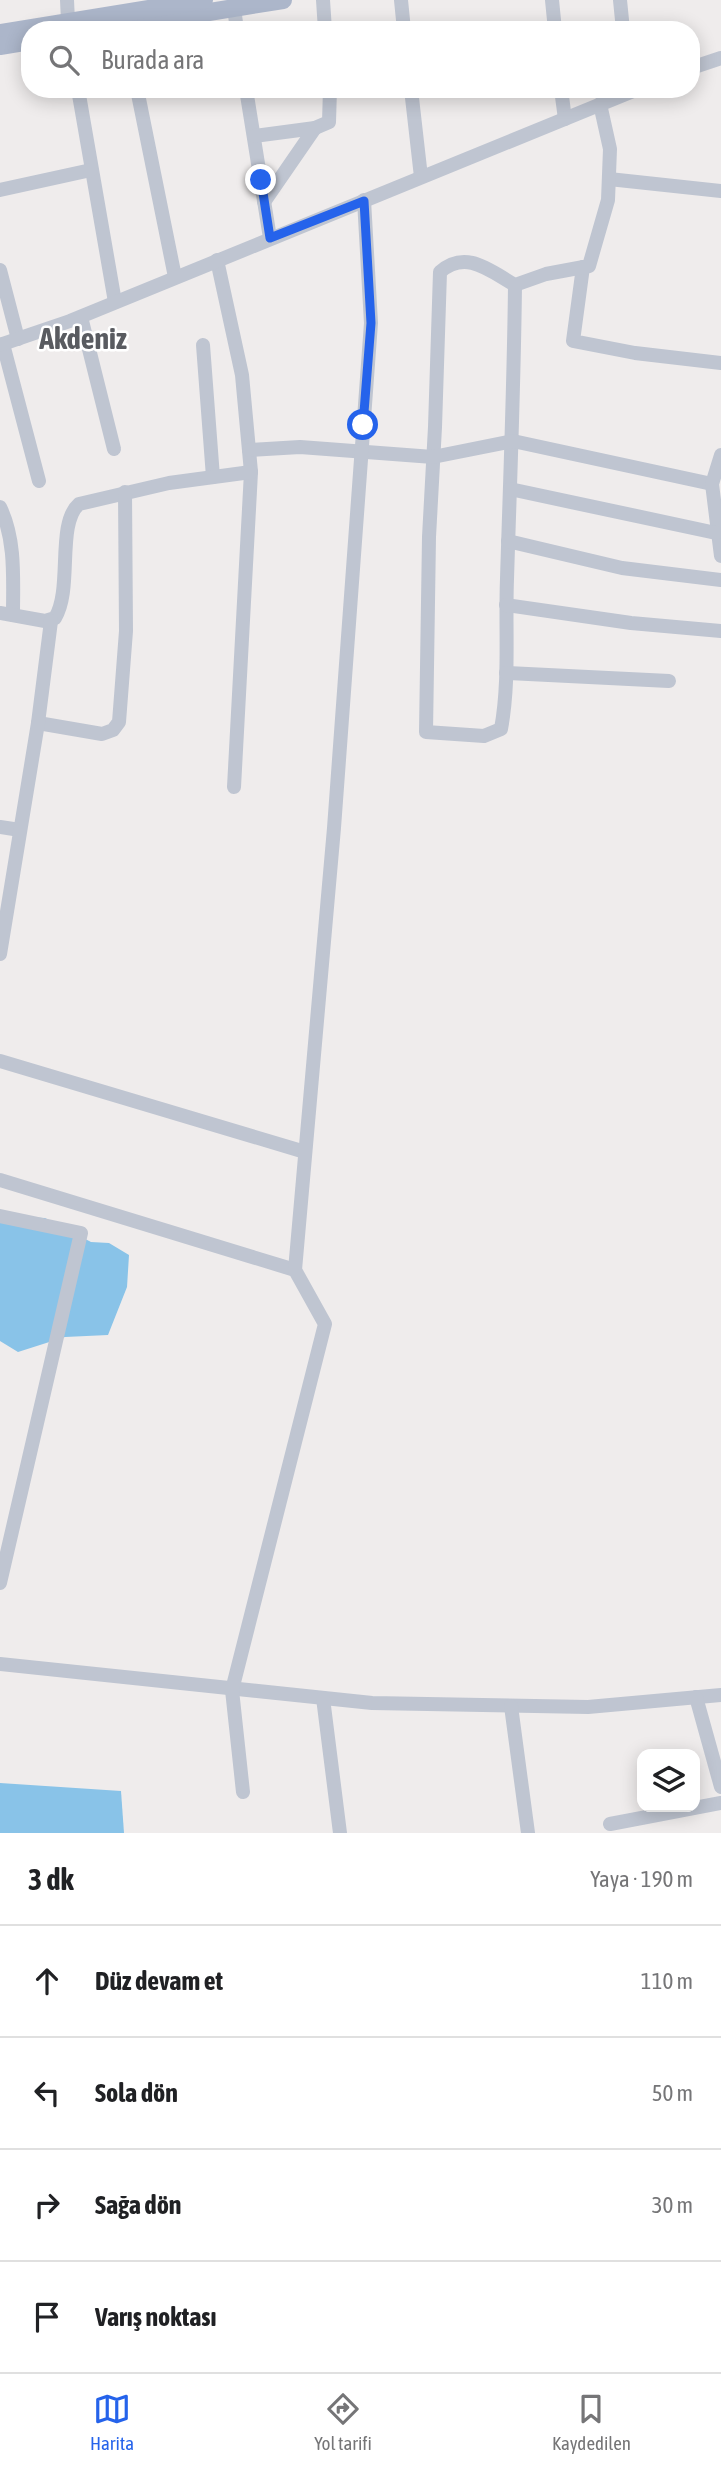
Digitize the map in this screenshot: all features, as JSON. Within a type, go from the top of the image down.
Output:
[{"type":"main road","points":[[68,21],[204,0]]},
{"type":"main road","points":[[160,21],[283,0]]},
{"type":"main road","points":[[0,33],[21,29]]},
{"type":"main road","points":[[0,46],[21,42]]},
{"type":"street","points":[[67,0],[68,21]]},
{"type":"street","points":[[323,0],[324,21]]},
{"type":"street","points":[[401,0],[403,21]]},
{"type":"street","points":[[552,0],[554,21]]},
{"type":"street","points":[[620,0],[622,21]]},
{"type":"street","points":[[700,65],[721,58]]},
{"type":"street","points":[[79,98],[115,302]]},
{"type":"street","points":[[138,98],[175,277]]},
{"type":"street","points":[[248,98],[270,238]]},
{"type":"street","points":[[254,136],[315,128],[329,122],[330,98]]},
{"type":"street","points":[[412,98],[421,177]]},
{"type":"street","points":[[562,98],[565,119]]},
{"type":"street","points":[[39,481],[2,344],[80,317],[615,98]]},
{"type":"street","points":[[515,285],[506,695],[501,729],[484,736],[426,732],[429,537],[440,272],[450,263],[472,262],[515,285],[546,274],[589,266],[608,200],[610,149],[600,104]]},
{"type":"street","points":[[264,202],[315,128]]},
{"type":"street","points":[[0,190],[91,170]]},
{"type":"street","points":[[609,179],[721,191]]},
{"type":"street","points":[[243,1792],[232,1690],[325,1324],[295,1270],[334,828],[371,323],[364,201]]},
{"type":"street","points":[[217,260],[242,375],[251,472],[234,788]]},
{"type":"street","points":[[583,267],[573,341],[721,363]]},
{"type":"street","points":[[0,270],[18,339]]},
{"type":"street","points":[[80,317],[114,449]]},
{"type":"street","points":[[203,345],[212,477]]},
{"type":"street","points":[[249,450],[300,447],[433,457],[513,441],[712,484]]},
{"type":"street","points":[[720,459],[712,484],[716,533],[721,556]]},
{"type":"street","points":[[0,954],[38,723],[51,621],[58,614],[62,595],[68,521],[73,509],[79,504],[125,492],[251,472]]},
{"type":"street","points":[[509,489],[716,533]]},
{"type":"street","points":[[38,723],[102,734],[113,730],[119,722],[125,631],[125,492]]},
{"type":"street","points":[[0,506],[8,522],[13,561],[6,614],[51,621]]},
{"type":"street","points":[[508,541],[622,568],[721,580]]},
{"type":"street","points":[[506,605],[631,624],[721,631]]},
{"type":"street","points":[[506,673],[669,681]]},
{"type":"street","points":[[0,827],[20,830]]},
{"type":"street","points":[[0,1061],[305,1152]]},
{"type":"street","points":[[0,1180],[295,1270]]},
{"type":"street","points":[[0,1216],[82,1233],[0,1583]]},
{"type":"street","points":[[0,1664],[372,1703],[588,1707],[721,1695]]},
{"type":"street","points":[[696,1697],[721,1787]]},
{"type":"street","points":[[323,1698],[340,1833]]},
{"type":"street","points":[[511,1706],[528,1833]]},
{"type":"street","points":[[610,1824],[721,1802]]},
{"type":"water","points":[[0,1216],[45,1218],[91,1242],[109,1243],[129,1255],[127,1287],[108,1335],[65,1337],[18,1352],[0,1341]]},
{"type":"water","points":[[0,1783],[121,1791],[124,1833],[0,1833]]},
{"type":"district","name":"Akdeniz","points":[[83,338]]},
{"type":"route","points":[[261,180],[270,238],[364,201],[371,323],[363,425]]}]
